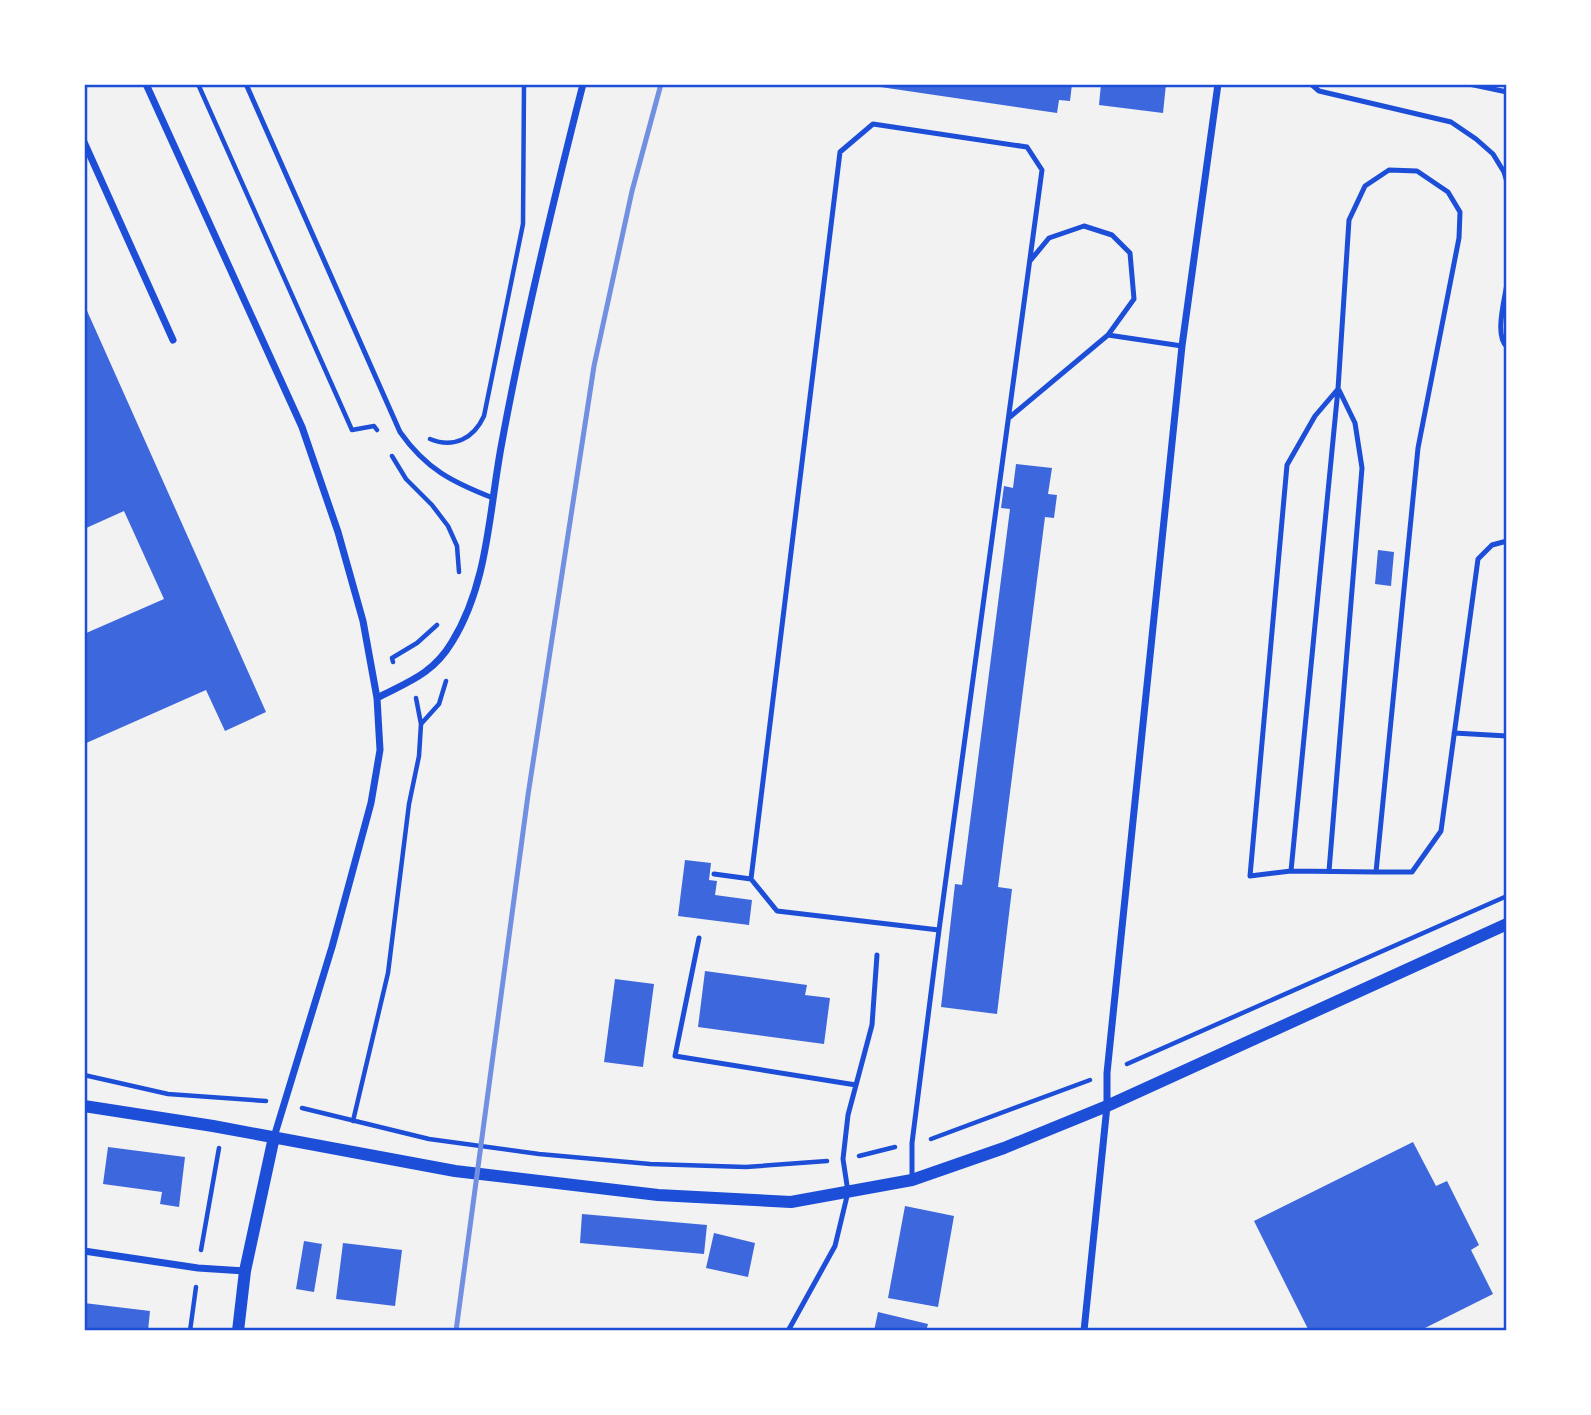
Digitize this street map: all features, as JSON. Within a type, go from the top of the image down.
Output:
[{"type":"street","points":[[146,84],[302,427],[338,531],[363,621],[377,698],[380,750],[370,803],[332,947],[274,1137],[245,1271],[238,1331]]},
{"type":"street","points":[[377,698],[424,674],[438,662],[463,621],[477,588],[502,443],[554,201],[583,84]]},
{"type":"street","points":[[1084,1331],[1107,1106],[1107,1073],[1182,345],[1217,84]]},
{"type":"street","points":[[84,142],[173,340]]},
{"type":"street","points":[[84,1106],[274,1137],[430,1167],[658,1195],[791,1202],[912,1180],[1004,1148],[1107,1106],[1507,923]]},
{"type":"street","points":[[84,1251],[198,1268],[245,1271]]},
{"type":"lane","points":[[246,84],[400,432],[414,452],[433,469],[454,482],[493,498]]},
{"type":"lane","points":[[1311,84],[1319,91],[1451,122],[1493,154],[1507,182]]},
{"type":"lane","points":[[1469,84],[1507,92]]},
{"type":"lane","points":[[751,879],[840,152],[873,124],[1027,147],[1042,170],[939,930],[912,1143],[912,1180]]},
{"type":"lane","points":[[1290,871],[1338,388],[1349,220],[1365,186],[1389,170],[1416,170],[1448,192],[1460,212],[1460,238],[1418,449],[1376,872]]},
{"type":"lane","points":[[1009,418],[1108,335],[1134,299],[1130,254],[1112,235],[1084,226],[1049,238],[1030,261]]},
{"type":"lane","points":[[1507,283],[1500,331],[1502,343],[1507,347]]},
{"type":"lane","points":[[1108,335],[1182,345]]},
{"type":"lane","points":[[1338,388],[1315,416],[1287,465],[1250,876],[1290,871],[1412,872],[1441,831],[1478,559],[1492,545],[1507,541]]},
{"type":"lane","points":[[1329,871],[1362,468],[1355,423],[1338,388]]},
{"type":"lane","points":[[1454,733],[1507,736]]},
{"type":"lane","points":[[715,874],[751,879],[777,911],[939,930]]},
{"type":"lane","points":[[699,938],[675,1056],[856,1085]]},
{"type":"lane","points":[[788,1331],[835,1246],[848,1192],[843,1160],[848,1115],[872,1025],[877,955]]},
{"type":"path","points":[[198,84],[352,430],[374,426],[380,435]]},
{"type":"path","points":[[425,436],[444,443],[464,440],[473,434],[484,416],[523,225],[524,84]]},
{"type":"path","points":[[386,446],[406,479],[449,526],[457,546],[459,574]]},
{"type":"path","points":[[398,687],[391,658],[418,643],[440,623]]},
{"type":"path","points":[[353,1121],[388,973],[409,804],[419,756],[421,724]]},
{"type":"path","points":[[84,1075],[168,1094],[283,1103],[429,1139],[539,1154],[650,1164],[747,1167],[843,1160],[942,1136],[1107,1073],[1507,896]]},
{"type":"path","points":[[190,1331],[222,1128]]},
{"type":"building","points":[[860,84],[1072,84],[1070,101],[1059,100],[1057,113]]},
{"type":"building","points":[[1101,84],[1166,84],[1163,113],[1099,105]]},
{"type":"building","points":[[84,304],[266,712],[225,731],[206,690],[84,744],[84,634],[164,599],[124,511],[84,529]]},
{"type":"building","points":[[1016,464],[1052,468],[1048,494],[1057,495],[1054,518],[1045,517],[998,887],[1012,889],[997,1014],[941,1007],[955,884],[962,885],[1010,509],[1001,508],[1004,486],[1013,488]]},
{"type":"building","points":[[1378,550],[1394,552],[1391,586],[1375,584]]},
{"type":"building","points":[[685,860],[711,863],[709,880],[717,881],[715,895],[752,900],[749,925],[678,916]]},
{"type":"building","points":[[705,971],[807,985],[805,995],[830,998],[824,1044],[698,1027]]},
{"type":"building","points":[[615,979],[654,984],[643,1067],[604,1062]]},
{"type":"building","points":[[1413,1142],[1436,1186],[1447,1181],[1479,1245],[1471,1250],[1493,1294],[1419,1331],[1309,1331],[1254,1221]]},
{"type":"building","points":[[108,1147],[185,1157],[179,1207],[160,1204],[162,1192],[103,1184]]},
{"type":"building","points":[[905,1206],[954,1216],[938,1307],[888,1298]]},
{"type":"building","points":[[582,1214],[707,1225],[704,1254],[580,1243]]},
{"type":"building","points":[[714,1233],[755,1243],[748,1277],[706,1268]]},
{"type":"building","points":[[304,1241],[322,1244],[314,1292],[296,1289]]},
{"type":"building","points":[[343,1243],[402,1250],[395,1306],[336,1299]]},
{"type":"building","points":[[84,1303],[150,1311],[148,1331],[84,1331]]},
{"type":"building","points":[[878,1312],[928,1324],[926,1331],[874,1331]]},
{"type":"railway","points":[[456,1331],[528,795],[594,366],[632,191],[661,84]]}]
